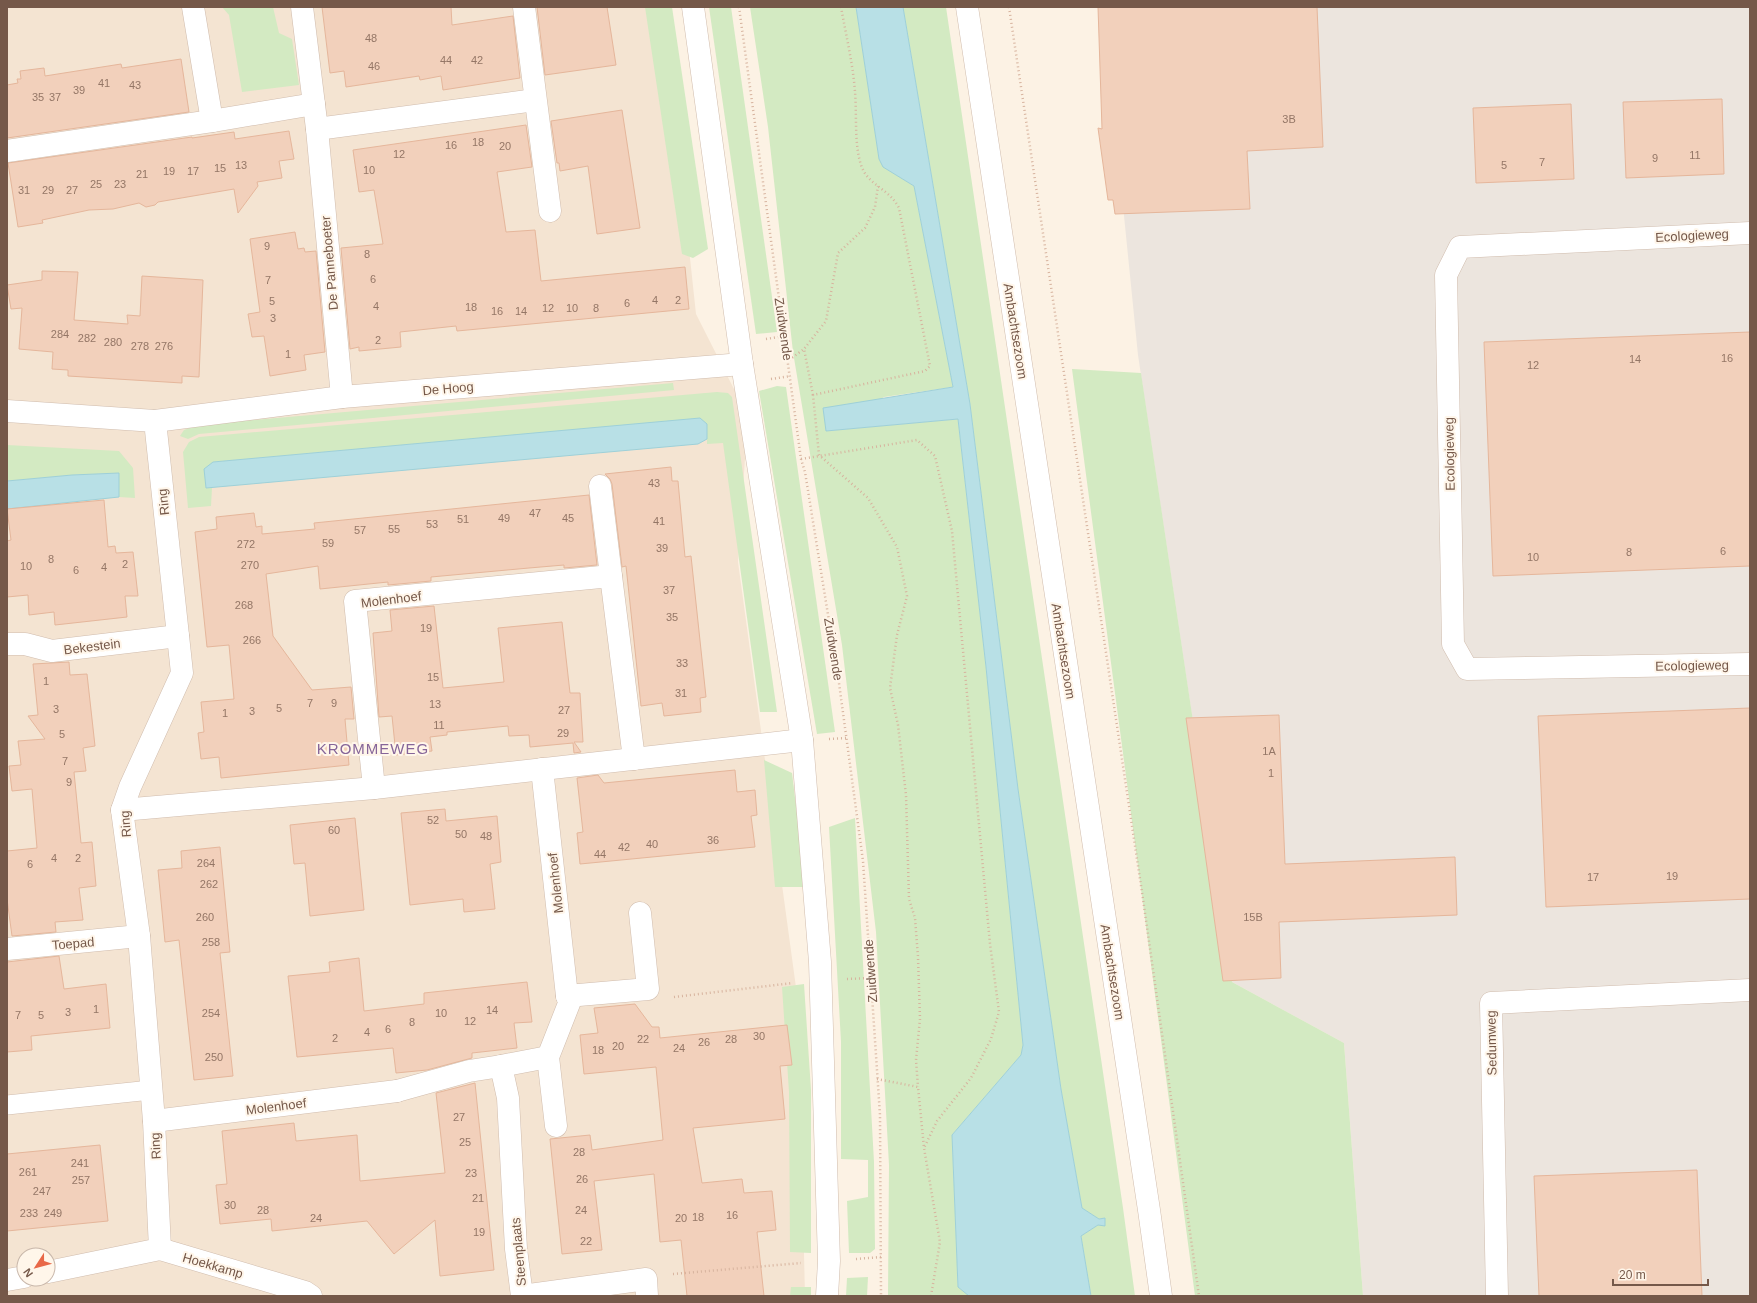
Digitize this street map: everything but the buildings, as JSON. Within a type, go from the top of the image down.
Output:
[{"type":"street","points":[[194,7],[212,121]]},
{"type":"street","name":"De Panneboeter","points":[[302,7],[317,130],[342,397]]},
{"type":"street","points":[[524,7],[550,211]]},
{"type":"street","points":[[693,7],[742,364],[802,740],[821,981],[829,1261],[827,1296]]},
{"type":"street","name":"Ambachtsezoom","points":[[967,7],[1146,1187],[1161,1296]]},
{"type":"street","points":[[317,130],[535,100]]},
{"type":"street","points":[[7,151],[212,121],[314,104]]},
{"type":"street","name":"Ecologieweg","points":[[1750,233],[1460,246],[1446,275],[1453,644],[1467,669],[1750,664]]},
{"type":"street","name":"De Hoog","points":[[155,421],[342,397],[742,364]]},
{"type":"street","points":[[7,411],[155,421]]},
{"type":"street","name":"Ring","points":[[155,421],[182,673],[130,787],[122,810],[139,936],[154,1121],[160,1249]]},
{"type":"street","points":[[600,486],[634,759]]},
{"type":"street","name":"Molenhoef","points":[[374,788],[355,601],[610,576]]},
{"type":"street","name":"Bekestein","points":[[7,644],[25,644],[52,651],[178,636]]},
{"type":"street","points":[[122,810],[374,788],[802,740]]},
{"type":"street","name":"Molenhoef","points":[[542,769],[567,996],[570,1001],[548,1057],[556,1126]]},
{"type":"street","points":[[567,996],[648,989],[640,913]]},
{"type":"street","name":"Toepad","points":[[7,949],[139,936]]},
{"type":"street","name":"Sedumweg","points":[[1497,1296],[1491,1002],[1750,990]]},
{"type":"street","points":[[501,1066],[548,1057]]},
{"type":"street","name":"Molenhoef","points":[[154,1121],[397,1091],[469,1071],[501,1066]]},
{"type":"street","name":"Steenplaats","points":[[501,1066],[508,1098],[516,1249],[522,1296],[647,1287]]},
{"type":"street","points":[[56,1270],[160,1249]]},
{"type":"street","name":"Hoekkamp","points":[[160,1249],[267,1288],[305,1292],[311,1296]]},
{"type":"lane","points":[[7,1105],[151,1090]]},
{"type":"path","name":"Zuidwende","points":[[739,7],[789,360],[801,459],[805,472],[840,691],[863,860],[880,1115],[880,1296]]},
{"type":"path","points":[[813,395],[926,371],[930,366],[899,208],[889,194],[867,177],[861,165],[857,132],[855,91],[841,7]]},
{"type":"path","points":[[1009,7],[1143,898],[1200,1296]]},
{"type":"path","points":[[789,360],[804,350],[826,321],[838,253],[865,228],[875,207],[878,186]]},
{"type":"path","points":[[804,350],[813,395],[819,455],[868,498],[897,547],[907,596],[897,636],[890,688],[898,725],[906,795],[909,898],[914,918],[918,957],[920,1019],[916,1060],[918,1087],[924,1148],[940,1242],[931,1296]]},
{"type":"path","points":[[801,459],[917,440],[935,456],[952,531],[990,936],[999,1012],[991,1039],[971,1078],[938,1121],[924,1148]]},
{"type":"path","points":[[648,989],[657,999],[821,981],[871,978]]},
{"type":"path","points":[[877,1080],[918,1087]]},
{"type":"path","points":[[647,1287],[674,1274],[829,1261]]},
{"type":"shaded area","points":[[7,7],[663,7],[696,314],[738,397],[747,429],[738,562],[798,1002],[805,1296],[7,1296]]},
{"type":"shaded area","points":[[1103,7],[1750,7],[1750,1296],[1363,1296],[1344,1043],[1232,982],[1138,355]]},
{"type":"green space","points":[[222,7],[273,7],[279,33],[292,39],[299,85],[242,92],[229,15]]},
{"type":"green space","points":[[645,7],[672,7],[708,249],[693,258],[682,254]]},
{"type":"green space","points":[[709,7],[731,7],[777,332],[756,334]]},
{"type":"green space","points":[[750,7],[856,7],[879,159],[884,167],[914,186],[953,387],[884,397],[826,431],[958,419],[986,667],[1023,1045],[1021,1055],[952,1135],[958,1287],[969,1296],[888,1296],[889,1165],[876,932],[842,645],[793,352],[768,127]]},
{"type":"green space","points":[[903,7],[946,7],[1135,1296],[1091,1296],[1081,1236],[1098,1225],[1105,1218],[1099,1219],[1082,1208],[1061,1089],[1018,789],[970,404]]},
{"type":"green space","points":[[1072,369],[1141,373],[1232,982],[1344,1043],[1363,1296],[1195,1296]]},
{"type":"green space","points":[[673,383],[674,390],[199,434],[188,439],[180,436],[184,430],[197,425]]},
{"type":"green space","points":[[777,386],[786,387],[835,732],[817,734],[759,391]]},
{"type":"green space","points":[[717,392],[728,393],[732,397],[777,712],[760,712],[723,443],[707,444],[707,424],[527,434],[213,462],[206,488],[212,488],[211,506],[188,508],[183,452],[189,442],[199,437]]},
{"type":"green space","points":[[7,445],[119,451],[133,468],[135,498],[119,497],[118,473],[72,475],[7,481]]},
{"type":"green space","points":[[764,760],[792,773],[806,887],[775,887]]},
{"type":"green space","points":[[855,818],[874,1162],[875,1249],[870,1253],[849,1253],[847,1201],[868,1197],[868,1160],[841,1159],[841,1042],[829,827]]},
{"type":"green space","points":[[804,984],[811,1090],[811,1253],[790,1252],[789,1092],[782,987]]},
{"type":"green space","points":[[868,1277],[867,1296],[846,1296],[847,1278]]},
{"type":"green space","points":[[791,1287],[811,1287],[811,1296],[790,1296]]},
{"type":"water","points":[[856,7],[903,7],[970,404],[1018,789],[1061,1089],[1082,1208],[1099,1219],[1105,1218],[1105,1226],[1098,1225],[1081,1236],[1091,1296],[969,1296],[958,1287],[952,1135],[1021,1055],[1023,1045],[986,667],[958,419],[826,431],[823,408],[953,387],[914,186],[883,167],[879,159]]},
{"type":"water","points":[[700,418],[707,424],[707,439],[698,444],[206,488],[204,469],[213,462]]},
{"type":"water","points":[[119,473],[119,497],[7,509],[7,481],[72,475]]},
{"type":"district","name":"KROMMEWEG","points":[[373,749]]}]
